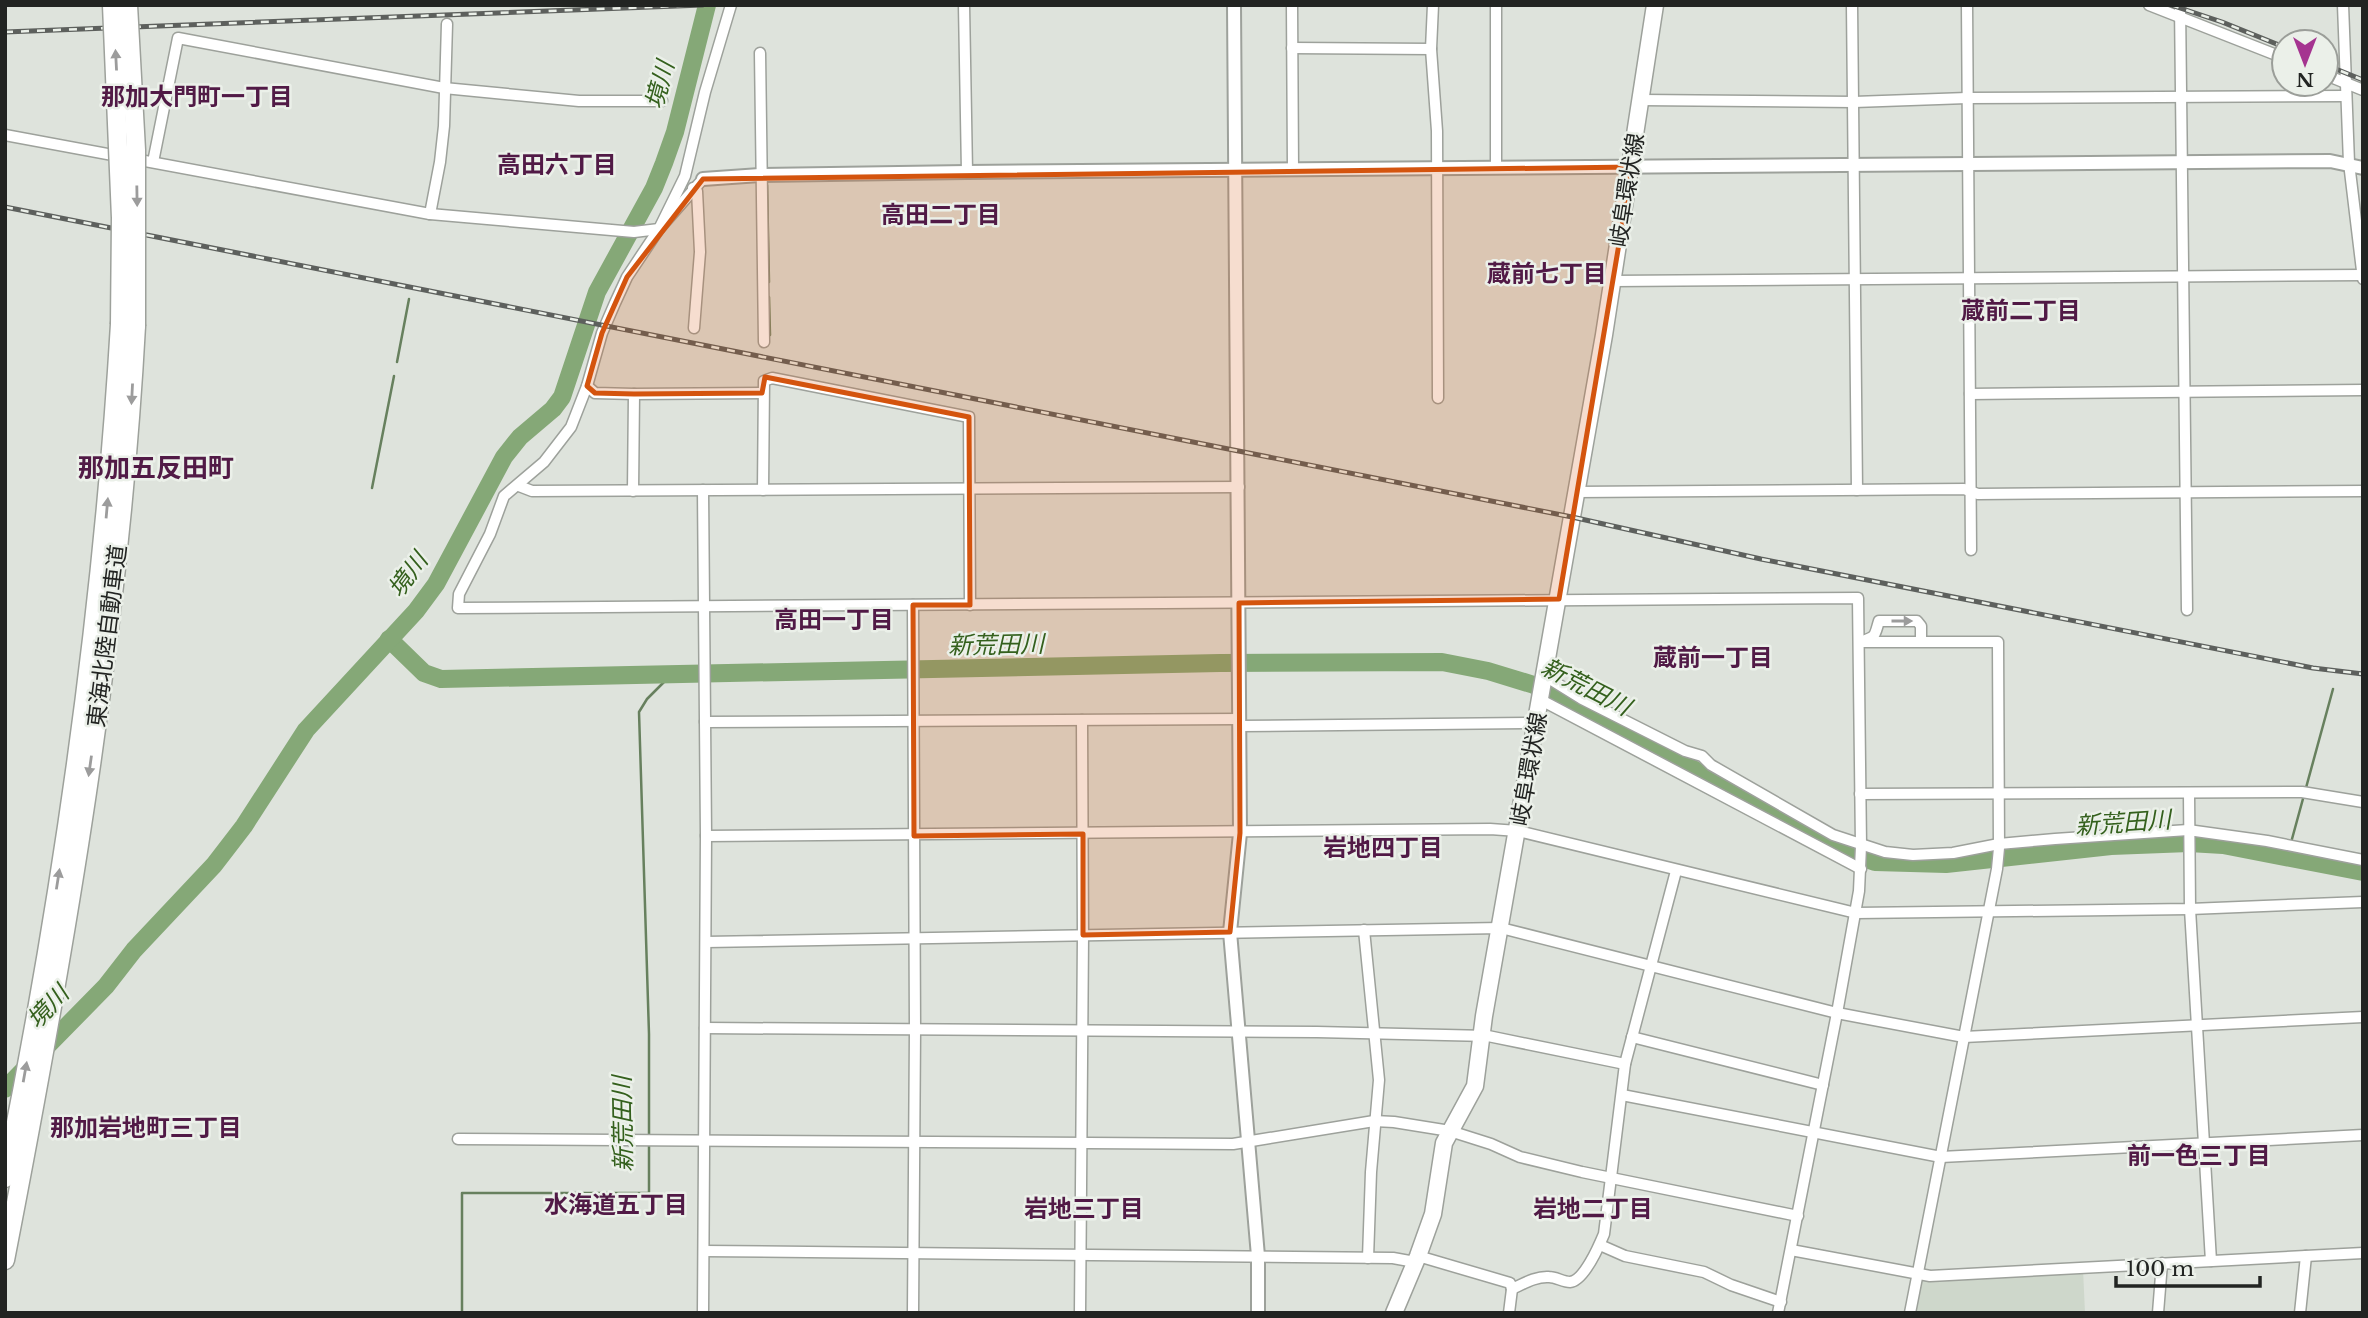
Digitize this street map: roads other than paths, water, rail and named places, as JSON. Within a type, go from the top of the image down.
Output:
[{"type":"highway","name":"東海北陸自動車道","points":[[5,1178],[86,796],[117,564],[130,436],[128,325],[112,5]]},
{"type":"highway","name":"東海北陸自動車道","points":[[128,5],[136,150],[128,325]]},
{"type":"highway","name":"東海北陸自動車道","points":[[5,1260],[33,1118],[55,948]]},
{"type":"main road","name":"岐阜環状線","points":[[1394,1313],[1433,1214],[1444,1143],[1475,1086],[1481,1036],[1632,167],[1655,5]]},
{"type":"street","points":[[731,5],[705,92],[685,176],[627,277],[602,333],[587,386],[571,427],[544,462],[504,496],[490,534],[459,594],[458,608],[1858,598],[1861,867],[1856,913],[1780,1308],[1704,1272],[1625,1256],[1600,1245]]},
{"type":"street","points":[[964,5],[967,172]]},
{"type":"street","points":[[1234,5],[1240,833],[1230,932],[1258,1256],[1258,1313]]},
{"type":"street","points":[[1292,5],[1293,170]]},
{"type":"street","points":[[1433,5],[1431,49],[1437,131],[1438,398]]},
{"type":"street","points":[[1496,5],[1496,168]]},
{"type":"street","points":[[1852,5],[1857,490]]},
{"type":"street","points":[[1967,5],[1971,550]]},
{"type":"street","points":[[2149,5],[2270,52]]},
{"type":"street","points":[[2180,5],[2187,610]]},
{"type":"street","points":[[1613,281],[2362,277],[2349,163],[2343,5]]},
{"type":"street","points":[[430,214],[440,162],[447,24]]},
{"type":"street","points":[[153,162],[178,38],[444,88],[579,101],[662,101]]},
{"type":"street","points":[[1292,48],[1431,49]]},
{"type":"street","points":[[760,53],[764,342]]},
{"type":"street","points":[[2340,81],[2363,90]]},
{"type":"street","points":[[1641,100],[1854,102],[1967,98],[2346,96]]},
{"type":"street","points":[[5,135],[430,214],[611,230],[654,230],[669,220],[703,178],[761,175],[2330,161],[2363,168]]},
{"type":"street","points":[[693,188],[696,191],[700,252],[694,328]]},
{"type":"street","points":[[763,490],[764,381],[772,379],[969,417],[970,605]]},
{"type":"street","points":[[587,386],[595,393],[762,393]]},
{"type":"street","points":[[1970,394],[2363,390]]},
{"type":"street","points":[[633,491],[634,394]]},
{"type":"street","points":[[519,486],[532,491],[1239,487]]},
{"type":"street","points":[[1576,492],[1964,489],[1978,494],[2363,491]]},
{"type":"street","points":[[702,490],[706,836],[703,1313]]},
{"type":"street","points":[[913,605],[913,1313]]},
{"type":"street","points":[[1860,642],[1875,637],[1880,621],[1917,621],[1921,626],[1921,642]]},
{"type":"street","points":[[1860,642],[1998,642],[1997,869],[1910,1313]]},
{"type":"street","points":[[1545,676],[1582,699],[1673,745],[1702,756],[1711,765],[1833,835],[1885,852],[1913,855],[1953,853],[1999,846],[2188,831],[2267,841],[2363,860]]},
{"type":"street","points":[[1541,699],[1861,867]]},
{"type":"street","points":[[705,722],[1082,720],[1536,723]]},
{"type":"street","points":[[1080,1313],[1082,720]]},
{"type":"street","points":[[1860,794],[2302,792],[2363,802]]},
{"type":"street","points":[[2189,793],[2190,909],[2211,1261]]},
{"type":"street","points":[[706,836],[1490,829],[1518,831],[1856,913],[2190,909],[2363,902]]},
{"type":"street","points":[[1512,1289],[1549,1277],[1571,1282],[1579,1278],[1600,1245],[1612,1177],[1625,1064],[1676,871]]},
{"type":"street","points":[[706,942],[1501,928],[1837,1013],[1964,1037],[2363,1017]]},
{"type":"street","points":[[1364,930],[1378,1080],[1368,1258]]},
{"type":"street","points":[[705,1028],[1481,1036],[1625,1064]]},
{"type":"street","points":[[1632,1037],[1823,1085]]},
{"type":"street","points":[[1622,1095],[1941,1157],[2363,1135]]},
{"type":"street","points":[[458,1139],[1248,1143],[1374,1121],[1450,1130],[1520,1157],[1797,1216]]},
{"type":"street","points":[[1791,1250],[1930,1276],[2363,1253]]},
{"type":"street","points":[[704,1251],[1417,1259],[1510,1283],[1512,1289],[1509,1313]]},
{"type":"street","points":[[2300,1313],[2306,1256]]},
{"type":"street","points":[[2158,1313],[2162,1263]]},
{"type":"waterway","name":"境川","points":[[5,1089],[106,986],[134,950],[214,865],[244,826],[306,730],[416,611],[436,584],[504,457],[520,437],[553,409],[562,397],[597,292],[654,188],[664,163],[675,132],[707,5]]},
{"type":"waterway","points":[[767,185],[769,282]]},
{"type":"waterway","points":[[769,297],[770,335]]},
{"type":"waterway","points":[[397,362],[409,299]]},
{"type":"waterway","points":[[372,488],[394,376]]},
{"type":"waterway","name":"新荒田川","points":[[389,639],[424,673],[441,679],[1220,663],[1442,662],[1488,671],[1534,685],[1837,849],[1875,862],[1946,864],[2111,846],[2189,843],[2223,845],[2363,872]]},
{"type":"waterway","name":"新荒田川","points":[[462,1313],[462,1193],[649,1193],[649,1034],[639,712],[647,699],[671,675]]},
{"type":"waterway","points":[[2292,839],[2333,689]]},
{"type":"railway","points":[[5,32],[703,5]]},
{"type":"railway","points":[[2171,5],[2270,41]]},
{"type":"railway","points":[[2340,71],[2363,80]]},
{"type":"railway","points":[[5,207],[1572,517],[1761,559],[2313,668],[2363,674]]},
{"type":"district","name":"那加大門町一丁目","points":[[197,97]]},
{"type":"district","name":"高田六丁目","points":[[557,165]]},
{"type":"district","name":"高田二丁目","points":[[941,215]]},
{"type":"district","name":"蔵前七丁目","points":[[1547,274]]},
{"type":"district","name":"蔵前二丁目","points":[[2021,311]]},
{"type":"district","name":"那加五反田町","points":[[156,468]]},
{"type":"district","name":"高田一丁目","points":[[834,620]]},
{"type":"district","name":"蔵前一丁目","points":[[1713,658]]},
{"type":"district","name":"岩地四丁目","points":[[1383,848]]},
{"type":"district","name":"那加岩地町三丁目","points":[[146,1128]]},
{"type":"district","name":"前一色三丁目","points":[[2199,1156]]},
{"type":"district","name":"水海道五丁目","points":[[616,1205]]},
{"type":"district","name":"岩地三丁目","points":[[1084,1209]]},
{"type":"district","name":"岩地二丁目","points":[[1593,1209]]}]
